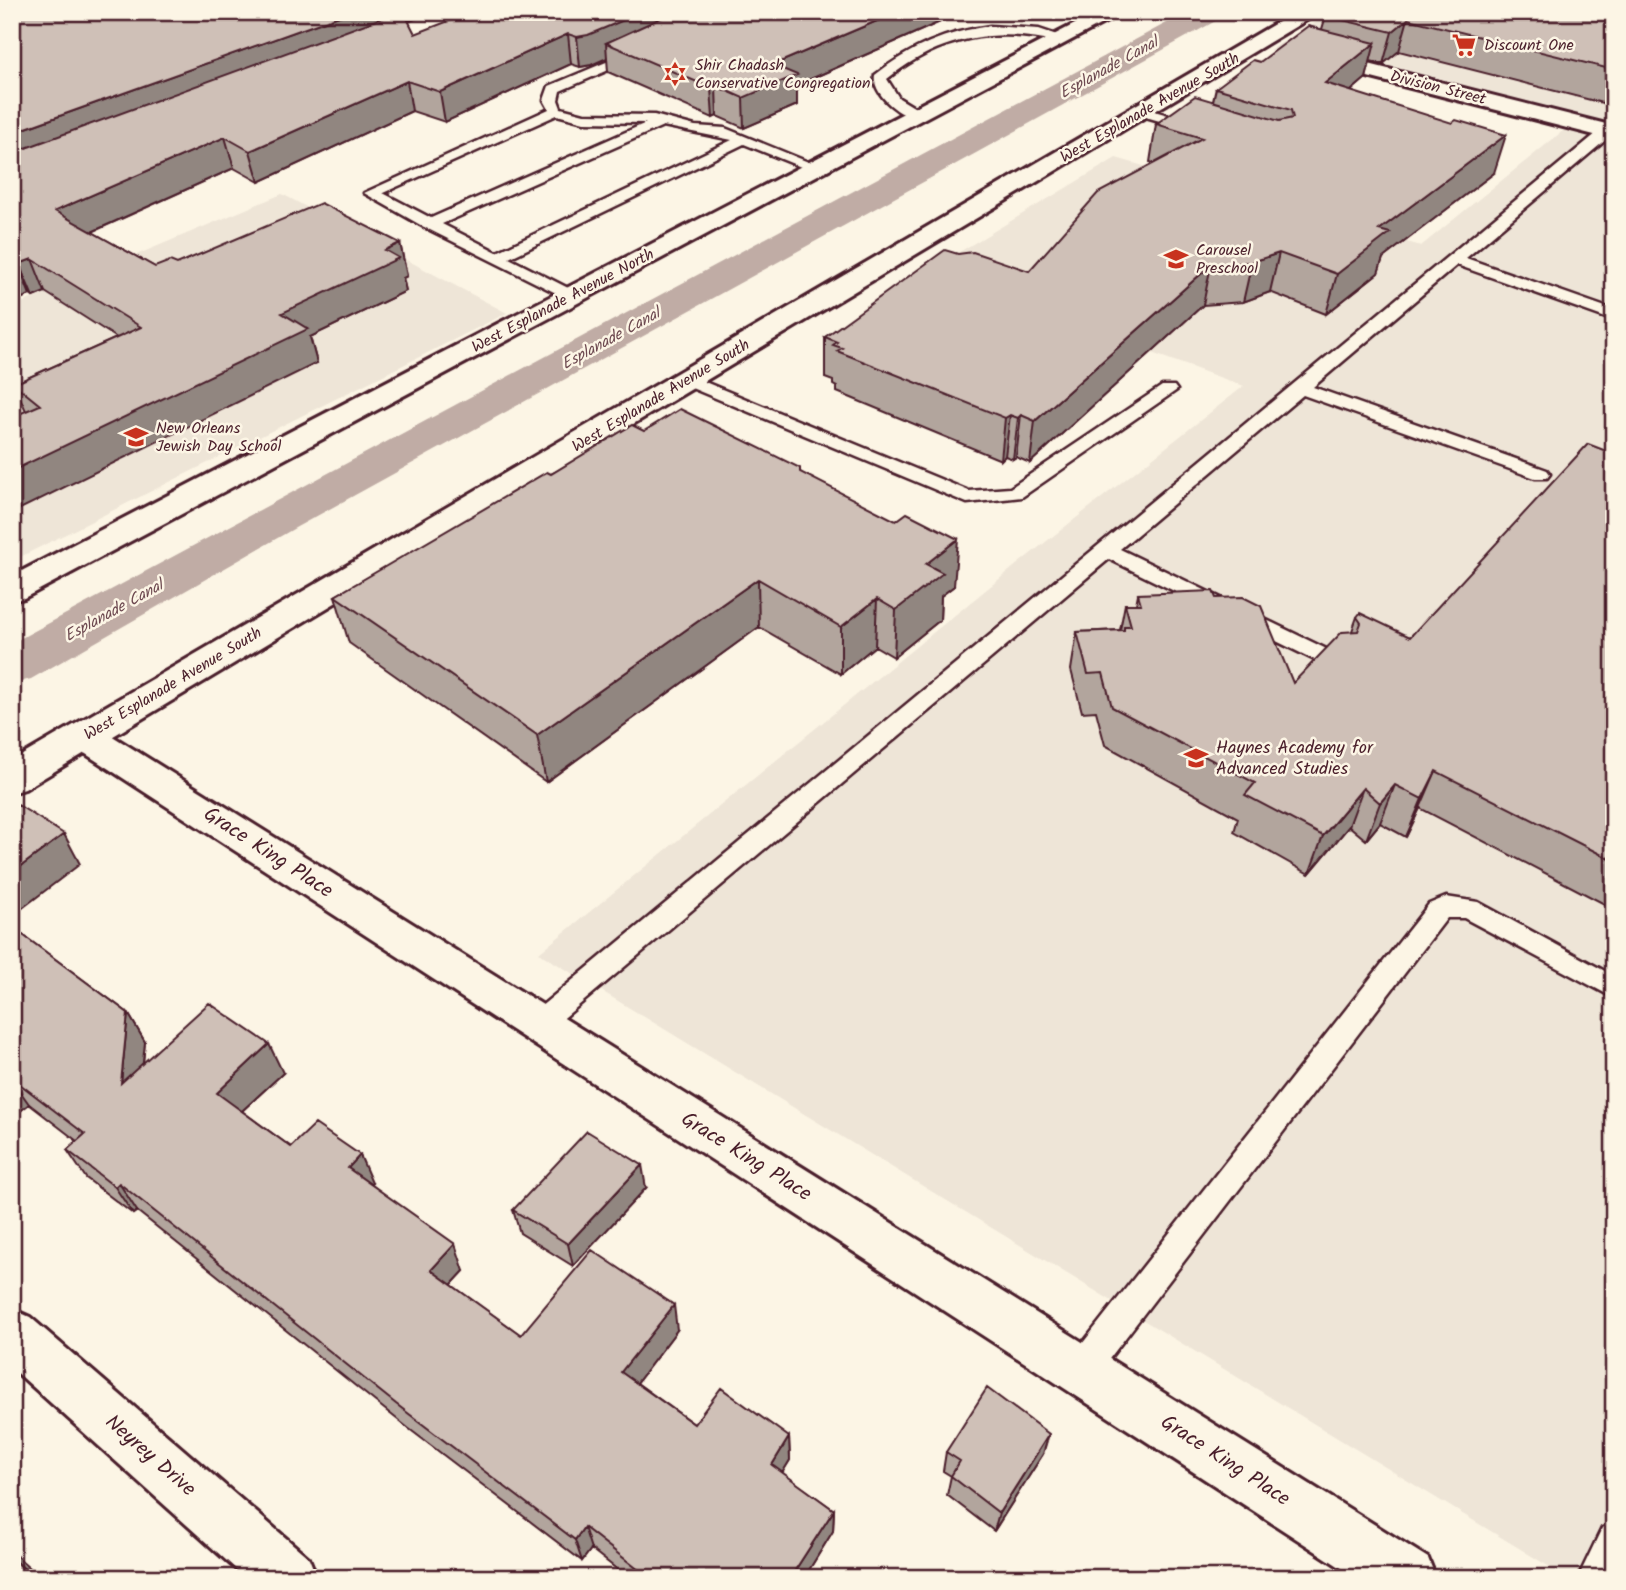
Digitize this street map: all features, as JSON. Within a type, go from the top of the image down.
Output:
[{"type":"main road","points":[[338,56],[455,12]]},
{"type":"main road","name":"West Esplanade Avenue North","points":[[12,590],[1114,12]]},
{"type":"main road","name":"West Esplanade Avenue South","points":[[12,779],[1144,112],[1284,48],[1310,12]]},
{"type":"main road","name":"Division Street","points":[[1284,48],[1611,132]]},
{"type":"main road","name":"Grace King Place","points":[[85,736],[1408,1578]]},
{"type":"main road","name":"Neyrey Drive","points":[[12,1334],[289,1578]]},
{"type":"lane","points":[[917,115],[896,104],[883,89],[880,78],[894,66],[958,35],[1005,27],[1034,30],[1063,39]]},
{"type":"lane","points":[[556,111],[551,100],[554,89],[645,48]]},
{"type":"lane","points":[[572,296],[371,193],[556,111],[584,118],[628,117],[662,121],[695,131],[726,132],[816,168]]},
{"type":"lane","points":[[1144,112],[1210,132]]},
{"type":"lane","points":[[429,223],[662,121]]},
{"type":"lane","points":[[537,1025],[1611,132]]},
{"type":"lane","points":[[496,258],[744,139]]},
{"type":"lane","points":[[1455,259],[1614,316]]},
{"type":"lane","points":[[688,380],[967,497],[1015,492],[1168,390]]},
{"type":"lane","points":[[1300,388],[1541,474]]},
{"type":"lane","points":[[1107,550],[1336,662]]},
{"type":"lane","points":[[1082,1369],[1438,911],[1446,906],[1469,909],[1614,988]]},
{"type":"lane","points":[[1595,1578],[1614,1540]]},
{"type":"shaded area","name":"Haynes Academy for Advanced Studies","points":[[1334,12],[1614,12],[1614,1578],[1568,1578],[539,953],[1019,563],[1244,386],[926,272],[1116,158],[1421,246],[1564,130],[1269,50]]},
{"type":"shaded area","name":"New Orleans Jewish Day School","points":[[282,194],[507,313],[12,561],[12,307]]},
{"type":"building","points":[[12,12],[350,12],[12,133]]},
{"type":"building","points":[[404,12],[415,34],[472,12],[643,12],[588,35],[577,37],[568,34],[440,92],[407,81],[250,151],[225,137],[55,211],[155,267],[170,261],[177,264],[321,203],[400,243],[385,250],[399,258],[282,313],[308,329],[12,471],[12,417],[40,405],[14,384],[141,327],[32,259],[12,264],[12,153]]},
{"type":"building","points":[[674,12],[898,12],[773,65],[797,75],[743,98],[716,86],[711,88],[606,43]]},
{"type":"building","points":[[1330,12],[1614,12],[1614,70],[1408,19],[1392,32],[1326,16]]},
{"type":"building","points":[[1308,26],[1375,43],[1325,83],[1452,123],[1456,120],[1506,135],[1379,230],[1390,233],[1337,274],[1279,253],[1252,262],[1211,265],[1035,421],[1021,415],[1018,418],[1010,415],[1005,418],[837,351],[842,348],[833,345],[837,342],[825,337],[945,250],[958,254],[973,252],[1029,271],[1098,193],[1202,138],[1156,124],[1195,96],[1279,121],[1293,118],[1291,110],[1216,88],[1253,60],[1260,62]]},
{"type":"building","points":[[680,409],[800,468],[800,472],[896,521],[907,513],[958,539],[926,564],[943,573],[896,610],[877,599],[841,627],[758,579],[537,735],[335,596],[632,425],[644,431]]},
{"type":"building","points":[[1588,444],[1614,454],[1614,861],[1436,771],[1422,799],[1395,785],[1380,803],[1363,788],[1323,836],[1245,795],[1255,783],[1112,707],[1103,673],[1088,674],[1077,632],[1124,630],[1124,626],[1131,626],[1125,604],[1141,604],[1138,594],[1213,591],[1216,598],[1243,597],[1261,606],[1293,683],[1342,632],[1358,631],[1361,623],[1357,617],[1360,613],[1410,637]]},
{"type":"building","points":[[18,805],[64,834],[12,873],[12,809]]},
{"type":"building","points":[[12,927],[128,1013],[121,1083],[209,1003],[269,1044],[217,1093],[291,1147],[315,1124],[360,1155],[348,1168],[455,1244],[431,1270],[521,1335],[592,1250],[674,1305],[621,1372],[694,1424],[721,1388],[789,1437],[772,1465],[834,1510],[790,1578],[649,1578],[584,1527],[575,1540],[396,1404],[119,1183],[115,1187],[67,1150],[85,1134],[12,1078]]},
{"type":"building","points":[[587,1131],[642,1165],[568,1244],[513,1210]]},
{"type":"building","points":[[987,1388],[1049,1434],[999,1513],[951,1476],[960,1461],[946,1452]]},
{"type":"building","points":[[12,1558],[34,1578],[12,1578]]},
{"type":"waterway","name":"Esplanade Canal","points":[[12,666],[278,518],[1210,12]]},
{"type":"place","name":"Discount One","points":[[1464,45]]},
{"type":"place","name":"Shir Chadash Conservative Congregation","points":[[675,74]]},
{"type":"place","name":"Carousel Preschool","points":[[1176,259]]},
{"type":"place","name":"New Orleans Jewish Day School","points":[[136,437]]},
{"type":"place","name":"Haynes Academy for Advanced Studies","points":[[1196,758]]}]
